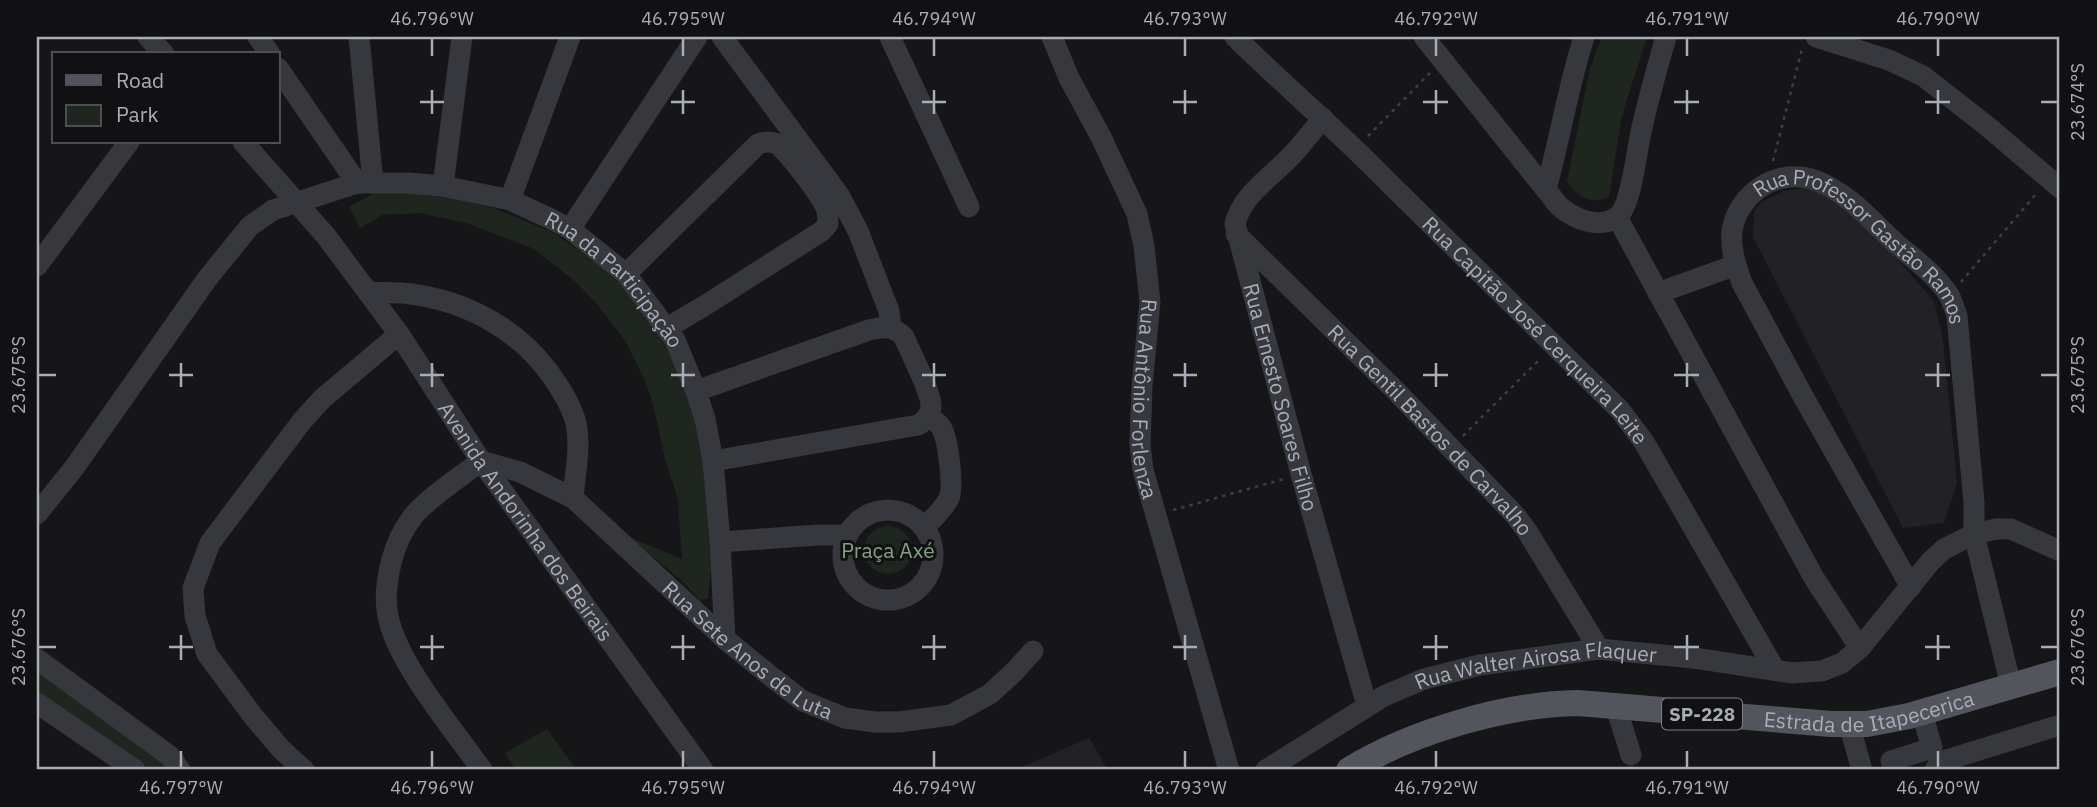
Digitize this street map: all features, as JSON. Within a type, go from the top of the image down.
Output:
[{"type":"main road","name":"Estrada de Itapecerica","points":[[1349,770],[1406,740],[1490,716],[1559,703],[1819,723],[1867,724],[1922,713],[2060,672]]},
{"type":"street","points":[[148,37],[162,52]]},
{"type":"street","points":[[258,37],[269,52]]},
{"type":"street","points":[[359,37],[365,183]]},
{"type":"street","points":[[443,186],[461,37]]},
{"type":"street","points":[[510,200],[570,37]]},
{"type":"street","points":[[570,229],[696,37]]},
{"type":"street","points":[[722,37],[839,195],[859,231],[889,311],[891,327]]},
{"type":"street","points":[[890,37],[969,207]]},
{"type":"street","name":"Rua Antônio Forlenza","points":[[1052,37],[1069,78],[1101,137],[1137,214],[1144,246],[1150,302],[1142,386],[1140,444],[1143,470],[1230,770]]},
{"type":"street","name":"Rua Capitão José Cerqueira Leite","points":[[1235,37],[1356,148],[1555,344],[1633,426],[1775,670]]},
{"type":"street","points":[[1424,37],[1559,206],[1579,220],[1606,221],[1618,217],[1628,198],[1641,131],[1666,37]]},
{"type":"street","points":[[1546,190],[1584,37]]},
{"type":"street","points":[[1809,43],[1889,60],[1923,76],[2055,183]]},
{"type":"street","points":[[280,71],[365,183]]},
{"type":"street","name":"Rua Ernesto Soares Filho","points":[[1323,118],[1292,156],[1244,201],[1235,224],[1301,474],[1367,706]]},
{"type":"street","points":[[626,274],[763,142],[775,143],[788,156],[820,197],[827,209],[828,224]]},
{"type":"street","points":[[37,266],[127,144]]},
{"type":"street","name":"Avenida Andorinha dos Beirais","points":[[245,144],[297,202],[399,334],[481,461],[703,770]]},
{"type":"street","name":"Rua Professor Gastão Ramos","points":[[1911,587],[1742,283],[1732,245],[1734,220],[1750,194],[1769,181],[1799,177],[1818,181],[1829,187],[1934,276],[1948,293],[1957,316],[1971,465],[1974,534],[2011,686]]},
{"type":"street","name":"Rua da Participação","points":[[37,514],[74,468],[199,290],[250,226],[273,210],[365,183],[443,186],[510,200],[570,229],[626,274],[675,340],[705,419],[713,461],[725,639]]},
{"type":"street","points":[[1618,217],[1814,578],[1860,648]]},
{"type":"street","points":[[828,224],[859,231]]},
{"type":"street","points":[[667,328],[814,237],[828,224]]},
{"type":"street","name":"Rua Gentil Bastos de Carvalho","points":[[1236,234],[1396,391],[1515,515],[1599,649]]},
{"type":"street","points":[[1658,293],[1736,265]]},
{"type":"street","points":[[368,292],[411,294],[452,303],[511,332],[540,360],[569,403],[576,424],[578,449],[573,498]]},
{"type":"street","points":[[696,391],[869,330],[891,327],[904,337],[930,398],[928,417],[918,425],[713,461]]},
{"type":"street","points":[[304,770],[281,749],[253,716],[207,654],[195,616],[193,588],[210,543],[302,421],[322,399],[399,334]]},
{"type":"street","points":[[925,528],[949,498],[951,490],[943,432],[940,425],[928,417]]},
{"type":"street","points":[[481,461],[415,514],[403,530],[393,554],[386,602],[391,628],[400,652],[482,770]]},
{"type":"street","name":"Rua Sete Anos de Luta","points":[[481,461],[520,472],[573,498],[725,639],[803,701],[845,718],[899,722],[951,715],[990,694],[1033,650]]},
{"type":"street","points":[[884,510],[899,511],[913,517],[925,528],[933,555],[931,570],[924,583],[913,593],[900,599],[870,597],[848,578],[843,549],[847,535],[856,522],[869,514],[884,510]]},
{"type":"street","name":"Rua Walter Airosa Flaquer","points":[[1266,770],[1384,696],[1424,679],[1480,665],[1599,649],[1694,658],[1775,670],[1808,673],[1822,671],[1842,663],[1860,648],[1930,562],[1944,550],[1974,534],[2011,529],[2060,551]]},
{"type":"street","points":[[720,542],[847,535]]},
{"type":"street","points":[[37,659],[170,756],[180,770]]},
{"type":"street","points":[[37,703],[135,770]]},
{"type":"street","points":[[1616,707],[1631,755]]},
{"type":"street","points":[[1894,770],[1891,761],[1932,748],[1922,713]]},
{"type":"street","points":[[1849,724],[1862,770]]},
{"type":"street","points":[[1935,770],[1940,762],[2060,725]]},
{"type":"path","points":[[1769,181],[1785,109],[1809,43]]},
{"type":"path","points":[[1356,148],[1443,60]]},
{"type":"path","points":[[1948,293],[2055,183]]},
{"type":"path","points":[[1451,448],[1555,344]]},
{"type":"path","points":[[1156,515],[1301,474]]},
{"type":"shaded area","points":[[1804,188],[1824,191],[1886,246],[1934,301],[1943,340],[1957,483],[1944,523],[1903,528],[1753,237],[1754,212],[1760,203],[1784,191]]},
{"type":"shaded area","points":[[1089,738],[1108,770],[1015,770]]},
{"type":"green space","points":[[1602,37],[1647,37],[1622,115],[1609,196],[1591,200],[1575,192],[1567,181],[1590,68]]},
{"type":"green space","points":[[426,190],[496,209],[554,233],[624,287],[665,345],[689,393],[703,459],[711,570],[708,598],[700,601],[681,580],[629,537],[682,559],[678,500],[665,459],[653,404],[626,342],[601,309],[577,283],[534,249],[466,223],[420,213],[382,215],[360,228],[349,207],[376,192]]},
{"type":"green space","name":"Praça Axé","points":[[888,526],[905,533],[912,550],[905,567],[888,574],[871,567],[864,550],[871,533]]},
{"type":"green space","points":[[37,667],[171,767],[171,770],[139,770],[37,694]]},
{"type":"green space","points":[[547,729],[577,770],[516,770],[505,753]]}]
